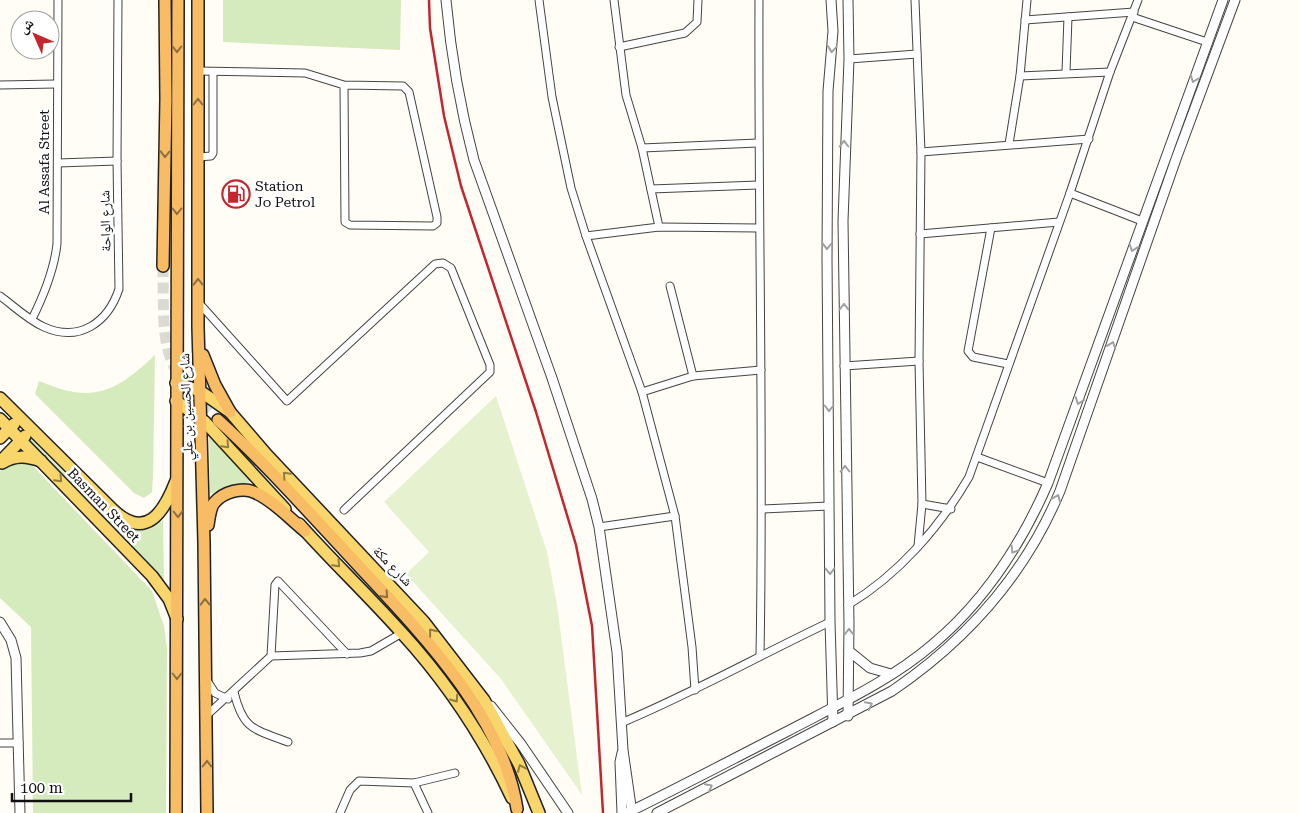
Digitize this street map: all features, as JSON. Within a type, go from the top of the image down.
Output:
[{"type":"highway","points":[[163,266],[166,108],[165,0]]},
{"type":"highway","name":"شارع الحسين بن علي","points":[[176,813],[178,0]]},
{"type":"highway","name":"شارع الحسين بن علي","points":[[198,0],[198,303],[204,542],[207,812]]},
{"type":"highway","points":[[199,341],[208,371],[230,412]]},
{"type":"highway","points":[[218,420],[322,526],[447,667],[469,698],[497,747],[509,772],[518,811]]},
{"type":"highway","points":[[204,542],[213,504],[222,496],[238,490],[255,492],[305,531]]},
{"type":"main road","name":"شارع مكة","points":[[176,383],[200,391],[230,412],[267,455],[412,607],[484,700],[519,764],[539,813]]},
{"type":"main road","name":"Basman Street","points":[[0,398],[118,515],[131,521],[147,522],[159,514],[165,508],[177,477]]},
{"type":"main road","points":[[176,401],[201,418],[402,633],[464,712],[518,811]]},
{"type":"main road","points":[[0,438],[20,417]]},
{"type":"main road","name":"Basman Street","points":[[0,419],[152,576],[169,599],[177,619]]},
{"type":"main road","points":[[0,463],[31,429]]},
{"type":"main road","points":[[0,463],[17,456],[27,456],[42,462]]},
{"type":"street","name":"Al Assafa Street","points":[[32,319],[49,282],[54,263],[58,163],[56,84],[58,0]]},
{"type":"street","name":"شارع الواحة","points":[[0,296],[32,319],[55,331],[83,331],[95,325],[106,316],[114,304],[119,289],[117,161],[118,0]]},
{"type":"street","points":[[446,0],[451,54],[464,123],[474,160],[552,378],[592,499],[599,527],[617,652],[623,750],[630,812],[832,707],[891,674],[932,645],[986,590],[1015,548],[1036,512],[1048,483],[1223,0]]},
{"type":"street","points":[[539,0],[558,128],[571,188],[586,236],[642,392],[675,516],[692,647],[695,690]]},
{"type":"street","points":[[614,0],[626,95],[642,148],[659,227]]},
{"type":"street","points":[[619,48],[685,33],[696,22],[698,0]]},
{"type":"street","points":[[759,0],[758,184],[763,509],[760,655]]},
{"type":"street","points":[[832,0],[833,31],[828,91],[828,221],[830,622],[833,722]]},
{"type":"street","points":[[848,0],[849,59],[842,221],[849,651],[848,716]]},
{"type":"street","points":[[915,0],[921,152],[919,361],[922,504],[918,546]]},
{"type":"street","points":[[1009,144],[1020,76],[1027,0]]},
{"type":"street","points":[[848,605],[876,587],[918,546],[951,509],[977,457],[1008,364],[1089,139],[1110,72],[1138,0]]},
{"type":"street","points":[[658,813],[880,699],[907,681],[956,642],[998,597],[1040,532],[1067,474],[1176,160],[1235,0]]},
{"type":"street","points":[[1025,20],[1133,15],[1207,42]]},
{"type":"street","points":[[1066,72],[1068,17]]},
{"type":"street","points":[[849,59],[917,54]]},
{"type":"street","points":[[1202,55],[1214,60]]},
{"type":"street","points":[[198,71],[305,73],[344,85],[400,84],[409,92],[437,217],[437,223],[433,226],[350,225],[345,222],[344,85]]},
{"type":"street","points":[[198,157],[212,154],[213,72]]},
{"type":"street","points":[[1020,76],[1066,72],[1110,72]]},
{"type":"street","points":[[0,86],[56,84]]},
{"type":"street","points":[[198,125],[213,124]]},
{"type":"street","points":[[921,152],[1089,139]]},
{"type":"street","points":[[642,148],[758,143]]},
{"type":"street","points":[[58,163],[117,161]]},
{"type":"street","points":[[651,189],[758,184]]},
{"type":"street","points":[[1070,193],[1142,220]]},
{"type":"street","points":[[828,221],[842,221]]},
{"type":"street","points":[[920,234],[1059,222]]},
{"type":"street","points":[[586,236],[659,227],[759,228]]},
{"type":"street","points":[[991,228],[968,351],[974,358],[1008,364]]},
{"type":"street","points":[[198,303],[287,401],[435,264],[443,263],[452,268],[490,364],[490,372],[344,510]]},
{"type":"street","points":[[670,286],[693,376]]},
{"type":"street","points":[[844,366],[919,361]]},
{"type":"street","points":[[642,392],[693,376],[761,370]]},
{"type":"street","points":[[977,457],[1048,483]]},
{"type":"street","points":[[922,504],[951,509]]},
{"type":"street","points":[[763,509],[829,506]]},
{"type":"street","points":[[599,527],[675,516]]},
{"type":"street","points":[[206,716],[228,699],[271,656],[275,585],[278,581],[347,654]]},
{"type":"street","points":[[0,622],[11,640],[16,658],[20,743],[20,813]]},
{"type":"street","points":[[621,723],[695,690],[760,655],[830,622]]},
{"type":"street","points":[[271,656],[347,654],[371,651],[402,633]]},
{"type":"street","points":[[849,651],[870,668],[891,674]]},
{"type":"street","points":[[206,675],[209,688],[228,699]]},
{"type":"street","points":[[234,692],[239,711],[247,725],[288,742]]},
{"type":"street","points":[[484,700],[521,744],[568,813]]},
{"type":"street","points":[[0,743],[20,743]]},
{"type":"street","points":[[622,813],[620,762],[623,750]]},
{"type":"street","points":[[340,813],[354,784],[359,781],[414,783],[455,773]]},
{"type":"street","points":[[414,783],[428,813]]},
{"type":"green space","points":[[223,0],[401,0],[400,50],[223,42]]},
{"type":"green space","points":[[155,355],[152,492],[144,498],[134,493],[35,394],[39,381],[74,392],[102,391],[115,386],[127,378]]},
{"type":"green space","points":[[496,396],[547,552],[557,605],[582,795],[501,679],[406,574],[429,552],[384,502]]},
{"type":"green space","points":[[209,437],[251,478],[249,483],[233,485],[210,494]]},
{"type":"green space","points":[[31,439],[66,474],[80,483],[119,524],[140,529],[152,527],[163,520],[164,582],[29,441]]},
{"type":"green space","points":[[30,463],[152,591],[164,626],[167,648],[166,813],[33,813],[31,627],[0,598],[0,471],[14,464]]},
{"type":"tunnel","points":[[163,266],[165,334],[168,351],[174,367],[184,384],[218,420]]},
{"type":"railway","points":[[429,0],[430,28],[444,116],[461,186],[536,412],[576,545],[592,626],[603,813]]},
{"type":"place","name":"Station Jo Petrol","points":[[236,194]]}]
